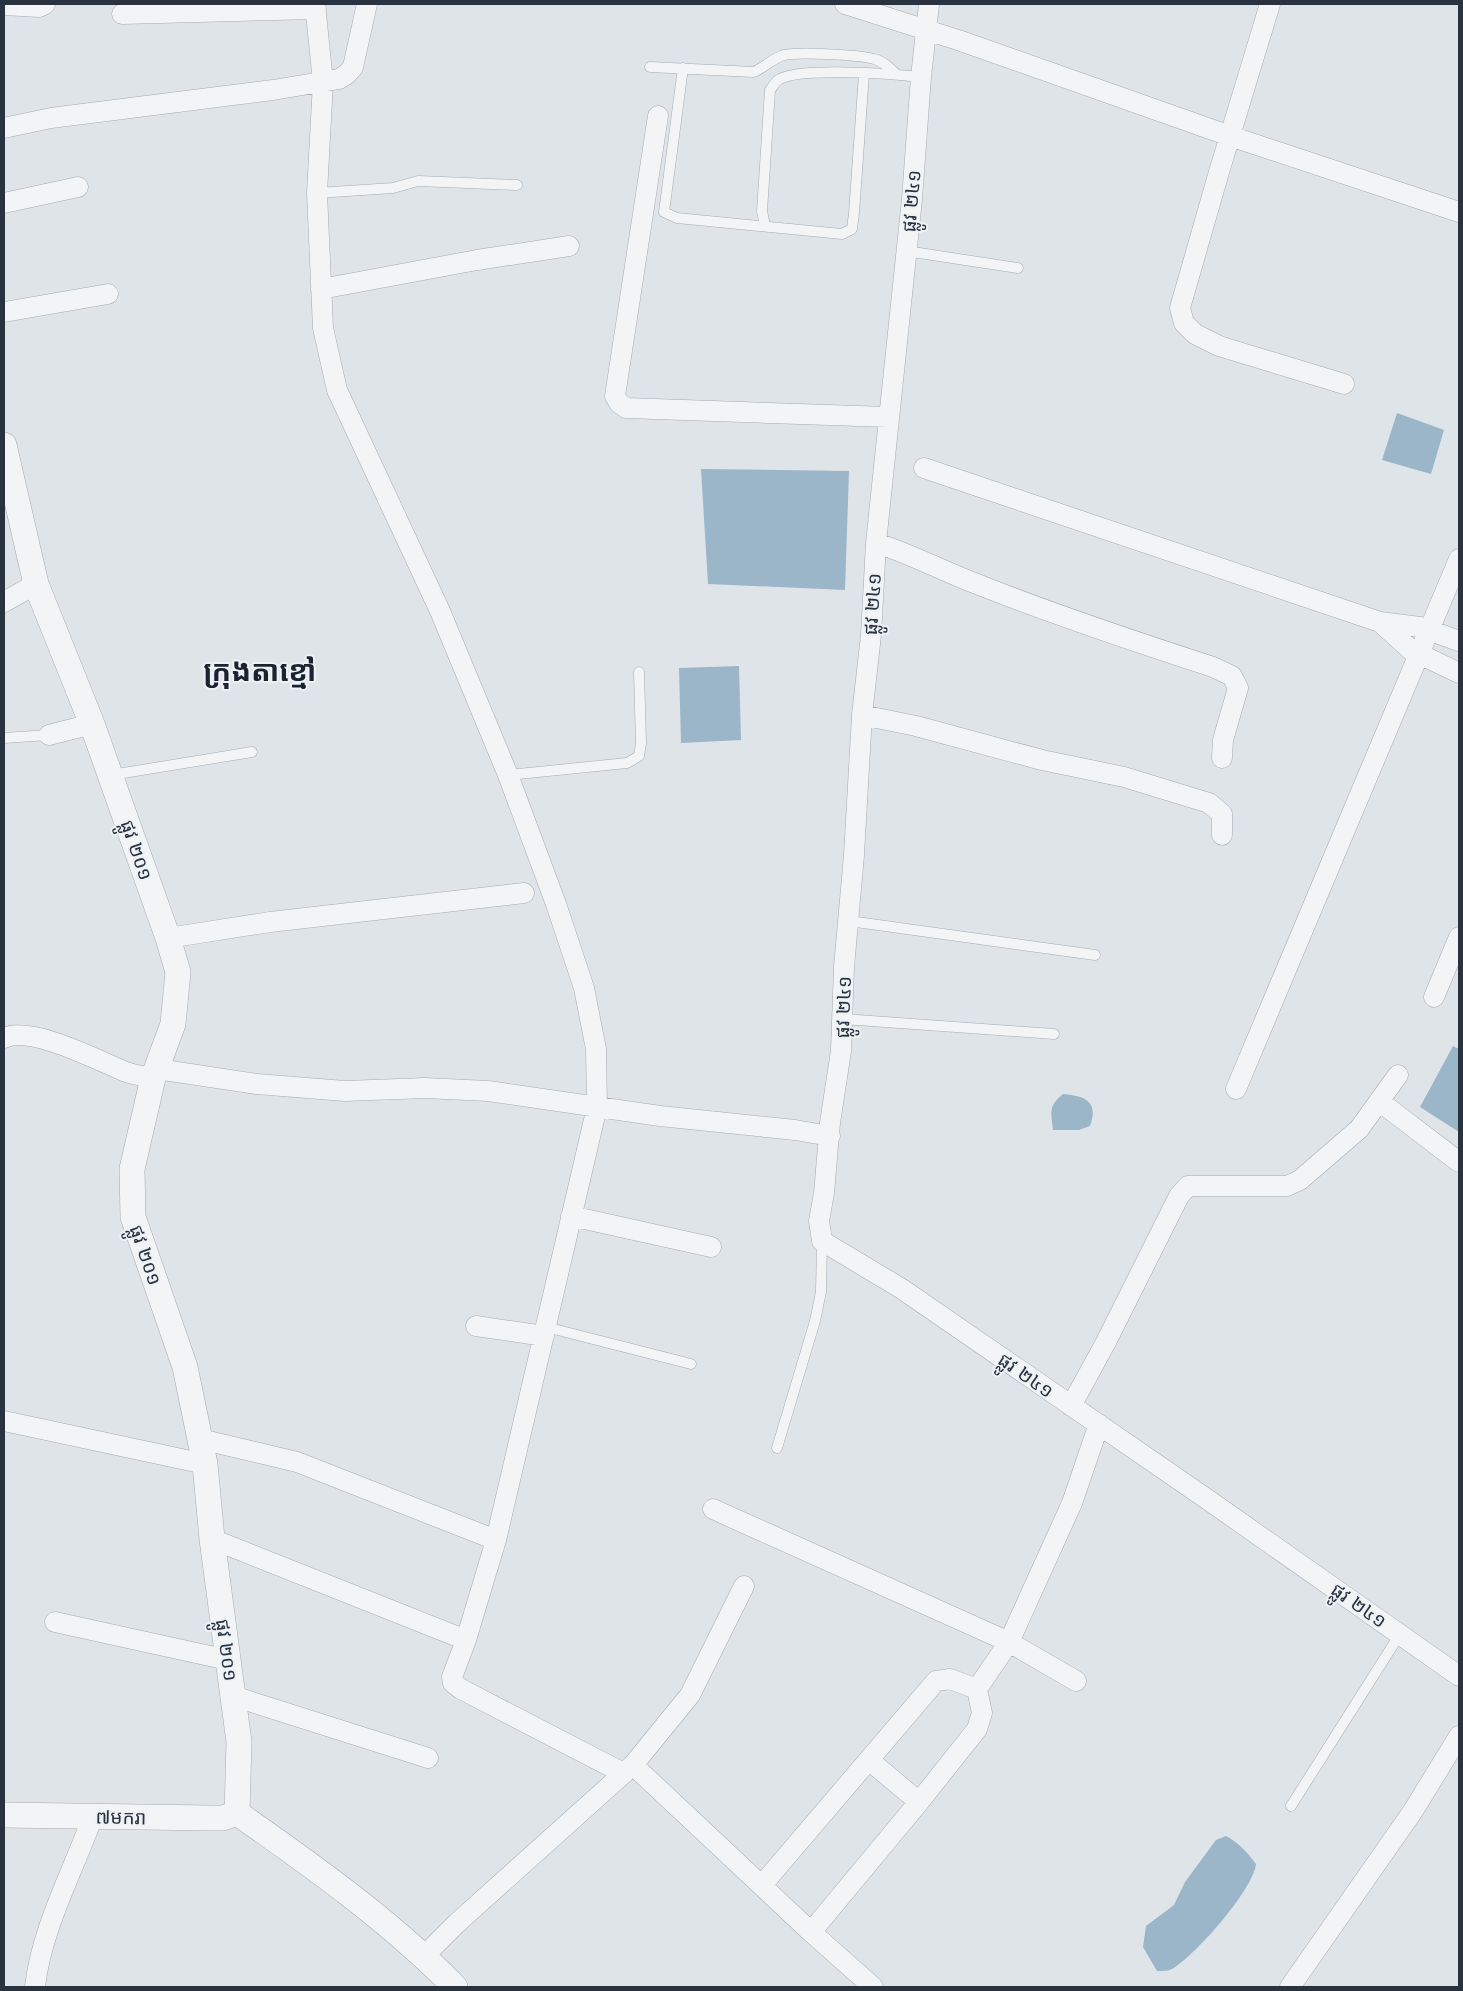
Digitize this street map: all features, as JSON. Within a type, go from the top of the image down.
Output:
[{"type":"street","points":[[4,5],[39,7],[45,4]]},
{"type":"street","points":[[4,128],[51,118],[273,90],[339,78],[347,74],[353,67],[367,4]]},
{"type":"street","points":[[844,4],[961,41],[1230,136],[1459,212]]},
{"type":"street","name":"ផ្លូវ ២៤១","points":[[929,4],[876,543],[862,715],[849,921],[844,967],[841,1051],[830,1123],[819,1221],[822,1241],[902,1289],[1070,1406],[1099,1424],[1459,1676]]},
{"type":"street","points":[[1270,4],[1180,308],[1184,323],[1195,334],[1219,346],[1344,384]]},
{"type":"street","points":[[122,14],[315,6],[323,82],[316,193],[323,328],[336,390],[440,611],[508,775],[584,988],[596,1049],[597,1107],[496,1540],[466,1640],[452,1677],[453,1683],[461,1689],[628,1769],[762,1885],[873,1987]]},
{"type":"street","points":[[658,116],[615,396],[619,403],[626,408],[888,417]]},
{"type":"street","points":[[4,203],[78,186]]},
{"type":"street","points":[[321,289],[476,260],[569,246]]},
{"type":"street","points":[[4,312],[108,294]]},
{"type":"street","name":"ផ្លូវ ២០១","points":[[4,445],[8,482],[36,584],[92,724],[168,938],[178,972],[173,1024],[155,1073],[132,1169],[134,1217],[184,1367],[205,1464],[212,1539],[239,1742],[237,1813]]},
{"type":"street","points":[[924,468],[1380,622],[1420,627],[1459,641]]},
{"type":"street","points":[[876,543],[896,549],[938,569],[1000,593],[1213,667],[1232,676],[1238,688],[1223,740],[1222,758]]},
{"type":"street","points":[[1236,1089],[1459,559]]},
{"type":"street","points":[[4,602],[36,584]]},
{"type":"street","points":[[1380,622],[1411,650],[1459,673]]},
{"type":"street","points":[[862,715],[943,732],[1042,760],[1124,777],[1209,803],[1222,814],[1222,835]]},
{"type":"street","points":[[49,735],[92,724]]},
{"type":"street","points":[[168,938],[270,922],[524,894]]},
{"type":"street","points":[[1434,997],[1459,937]]},
{"type":"street","points":[[4,1038],[9,1035],[29,1035],[104,1061],[128,1073],[155,1073],[345,1091],[425,1088],[488,1091],[597,1107],[795,1130],[830,1136]]},
{"type":"street","points":[[1070,1406],[1106,1342],[1179,1196],[1188,1186],[1287,1186],[1300,1180],[1359,1129],[1398,1075]]},
{"type":"street","points":[[1379,1102],[1459,1162]]},
{"type":"street","points":[[572,1216],[711,1247]]},
{"type":"street","points":[[476,1326],[545,1332]]},
{"type":"street","points":[[4,1420],[205,1464]]},
{"type":"street","points":[[811,1932],[977,1729],[982,1714],[977,1689],[1008,1642],[1072,1503],[1099,1424]]},
{"type":"street","points":[[200,1440],[297,1462],[496,1540]]},
{"type":"street","points":[[712,1509],[1008,1642],[1076,1680]]},
{"type":"street","points":[[212,1539],[466,1640]]},
{"type":"street","points":[[424,1956],[457,1923],[628,1769],[690,1695],[744,1586]]},
{"type":"street","points":[[55,1622],[228,1660]]},
{"type":"street","points":[[762,1885],[936,1681],[950,1679],[977,1689]]},
{"type":"street","points":[[233,1696],[428,1758]]},
{"type":"street","points":[[1290,1987],[1413,1811],[1459,1736]]},
{"type":"street","points":[[869,1760],[919,1802]]},
{"type":"street","points":[[237,1813],[310,1864],[424,1956],[455,1987]]},
{"type":"street","name":"៧មករា","points":[[4,1815],[223,1818],[237,1813]]},
{"type":"street","points":[[35,1987],[37,1970],[46,1935],[93,1816]]},
{"type":"lane","points":[[650,67],[754,72],[765,67],[780,56],[799,53],[874,58],[887,65],[896,74]]},
{"type":"lane","points":[[684,68],[664,212],[677,218],[842,234],[852,229],[864,74]]},
{"type":"lane","points":[[765,226],[762,211],[770,90],[778,79],[795,73],[896,74],[921,77]]},
{"type":"lane","points":[[316,193],[393,188],[418,180],[517,185]]},
{"type":"lane","points":[[906,251],[1018,268]]},
{"type":"lane","points":[[508,775],[627,762],[639,756],[641,743],[639,672]]},
{"type":"lane","points":[[4,738],[49,735]]},
{"type":"lane","points":[[110,775],[252,752]]},
{"type":"lane","points":[[849,921],[1095,955]]},
{"type":"lane","points":[[843,1018],[1054,1034]]},
{"type":"lane","points":[[777,1448],[814,1321],[820,1292],[822,1241]]},
{"type":"lane","points":[[545,1332],[690,1364]]},
{"type":"lane","points":[[1291,1806],[1400,1634]]},
{"type":"water","points":[[1397,413],[1444,430],[1431,474],[1382,460]]},
{"type":"water","points":[[701,469],[849,471],[845,590],[708,584]]},
{"type":"water","points":[[739,666],[741,740],[681,743],[679,668]]},
{"type":"water","points":[[1453,1046],[1459,1049],[1459,1132],[1420,1107]]},
{"type":"water","points":[[1063,1094],[1078,1096],[1088,1101],[1093,1111],[1090,1126],[1079,1130],[1053,1130],[1051,1114],[1053,1106]]},
{"type":"water","points":[[1226,1836],[1243,1848],[1256,1864],[1245,1890],[1222,1921],[1194,1951],[1172,1969],[1157,1971],[1143,1947],[1146,1926],[1174,1905],[1185,1882],[1216,1840]]},
{"type":"district","name":"ក្រុងតាខ្មៅ","points":[[260,671]]}]
